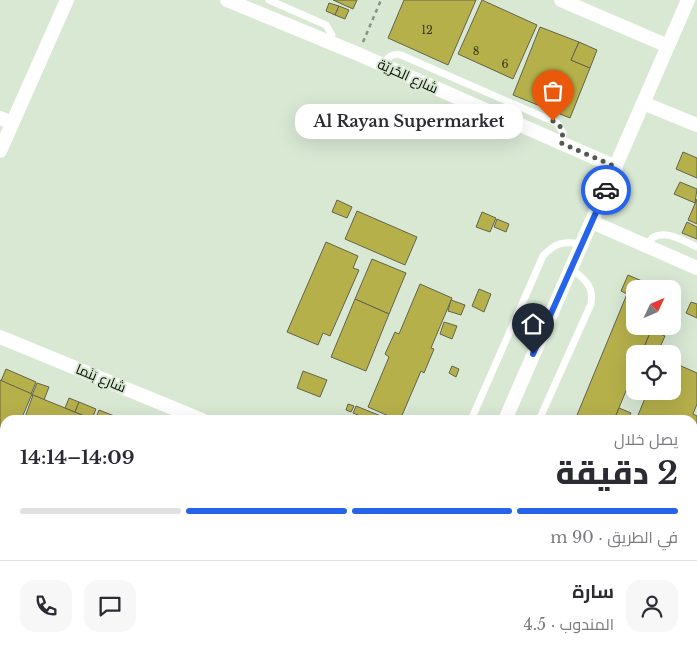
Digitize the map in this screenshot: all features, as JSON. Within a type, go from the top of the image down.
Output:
[{"type":"street","points":[[0,151],[6,120],[67,0]]},
{"type":"street","name":"شارع الحُريّة","points":[[227,0],[358,54],[616,167]]},
{"type":"street","points":[[562,0],[668,46]]},
{"type":"street","points":[[507,415],[688,0]]},
{"type":"street","points":[[644,102],[697,126]]},
{"type":"street","points":[[592,222],[697,268]]},
{"type":"street","name":"شارع بَنَما","points":[[0,337],[190,415]]},
{"type":"lane","points":[[269,0],[326,25],[332,35],[329,43]]},
{"type":"lane","points":[[648,246],[652,238],[661,234],[669,235],[697,247]]},
{"type":"lane","points":[[472,415],[543,256],[558,244],[567,241],[582,244]]},
{"type":"lane","points":[[541,415],[590,304],[592,295],[586,280],[571,268]]},
{"type":"path","points":[[358,54],[381,0]]},
{"type":"building","points":[[333,0],[357,0],[353,9]]},
{"type":"building","points":[[404,0],[476,0],[448,65],[388,38]]},
{"type":"building","points":[[482,0],[537,25],[513,79],[458,54]]},
{"type":"building","points":[[329,3],[339,6],[335,15],[326,11]]},
{"type":"building","points":[[339,6],[349,10],[345,19],[335,15]]},
{"type":"building","points":[[540,27],[579,42],[571,60],[590,68],[570,118],[513,95]]},
{"type":"building","points":[[579,42],[597,50],[590,68],[571,60]]},
{"type":"building","points":[[683,152],[697,158],[697,178],[676,169]]},
{"type":"building","points":[[680,182],[697,189],[695,203],[674,194]]},
{"type":"building","points":[[697,199],[697,224],[688,220]]},
{"type":"building","points":[[337,200],[352,207],[347,218],[332,212]]},
{"type":"building","points":[[357,211],[417,237],[405,265],[345,239]]},
{"type":"building","points":[[482,212],[496,218],[490,232],[476,227]]},
{"type":"building","points":[[497,219],[509,224],[506,232],[494,227]]},
{"type":"building","points":[[687,222],[697,227],[697,239],[682,233]]},
{"type":"building","points":[[326,242],[358,256],[353,268],[359,270],[330,336],[323,333],[318,345],[287,332]]},
{"type":"building","points":[[372,259],[406,273],[389,314],[355,299]]},
{"type":"building","points":[[628,275],[640,280],[626,280],[626,294],[621,291]]},
{"type":"building","points":[[420,284],[452,298],[431,348],[434,349],[424,373],[421,371],[402,415],[386,415],[368,407],[389,357],[385,354],[395,332],[399,334]]},
{"type":"building","points":[[479,289],[491,294],[484,312],[472,306]]},
{"type":"building","points":[[626,296],[626,335],[649,335],[645,345],[626,345],[626,391],[616,415],[577,415]]},
{"type":"building","points":[[355,299],[389,314],[366,371],[331,357]]},
{"type":"building","points":[[451,300],[465,305],[461,315],[448,311]]},
{"type":"building","points":[[691,302],[697,304],[697,318],[686,313]]},
{"type":"building","points":[[444,322],[457,326],[452,339],[440,334]]},
{"type":"building","points":[[649,335],[665,336],[661,345],[645,345]]},
{"type":"building","points":[[452,366],[459,369],[456,377],[449,373]]},
{"type":"building","points":[[681,366],[697,373],[697,404],[693,414],[695,415],[638,415],[644,400],[681,400]]},
{"type":"building","points":[[6,369],[36,382],[31,394],[1,381]]},
{"type":"building","points":[[303,371],[327,380],[320,397],[297,388]]},
{"type":"building","points":[[0,380],[32,394],[23,415],[0,415]]},
{"type":"building","points":[[37,383],[49,387],[44,400],[32,395]]},
{"type":"building","points":[[33,395],[82,415],[26,415]]},
{"type":"building","points":[[69,398],[79,402],[75,412],[65,408]]},
{"type":"building","points":[[79,402],[96,409],[94,415],[82,415],[75,412]]},
{"type":"building","points":[[348,404],[354,406],[351,412],[346,410]]},
{"type":"building","points":[[356,406],[378,415],[358,415],[353,413]]},
{"type":"building","points":[[619,408],[631,413],[630,415],[616,415]]},
{"type":"building","points":[[99,410],[112,415],[97,415]]},
{"type":"way so far","points":[[553,121],[562,130],[561,143],[616,167],[606,190]]},
{"type":"place","name":"Al Rayan Supermarket","points":[[553,121]]},
{"type":"route","points":[[533,354],[606,190]]}]
